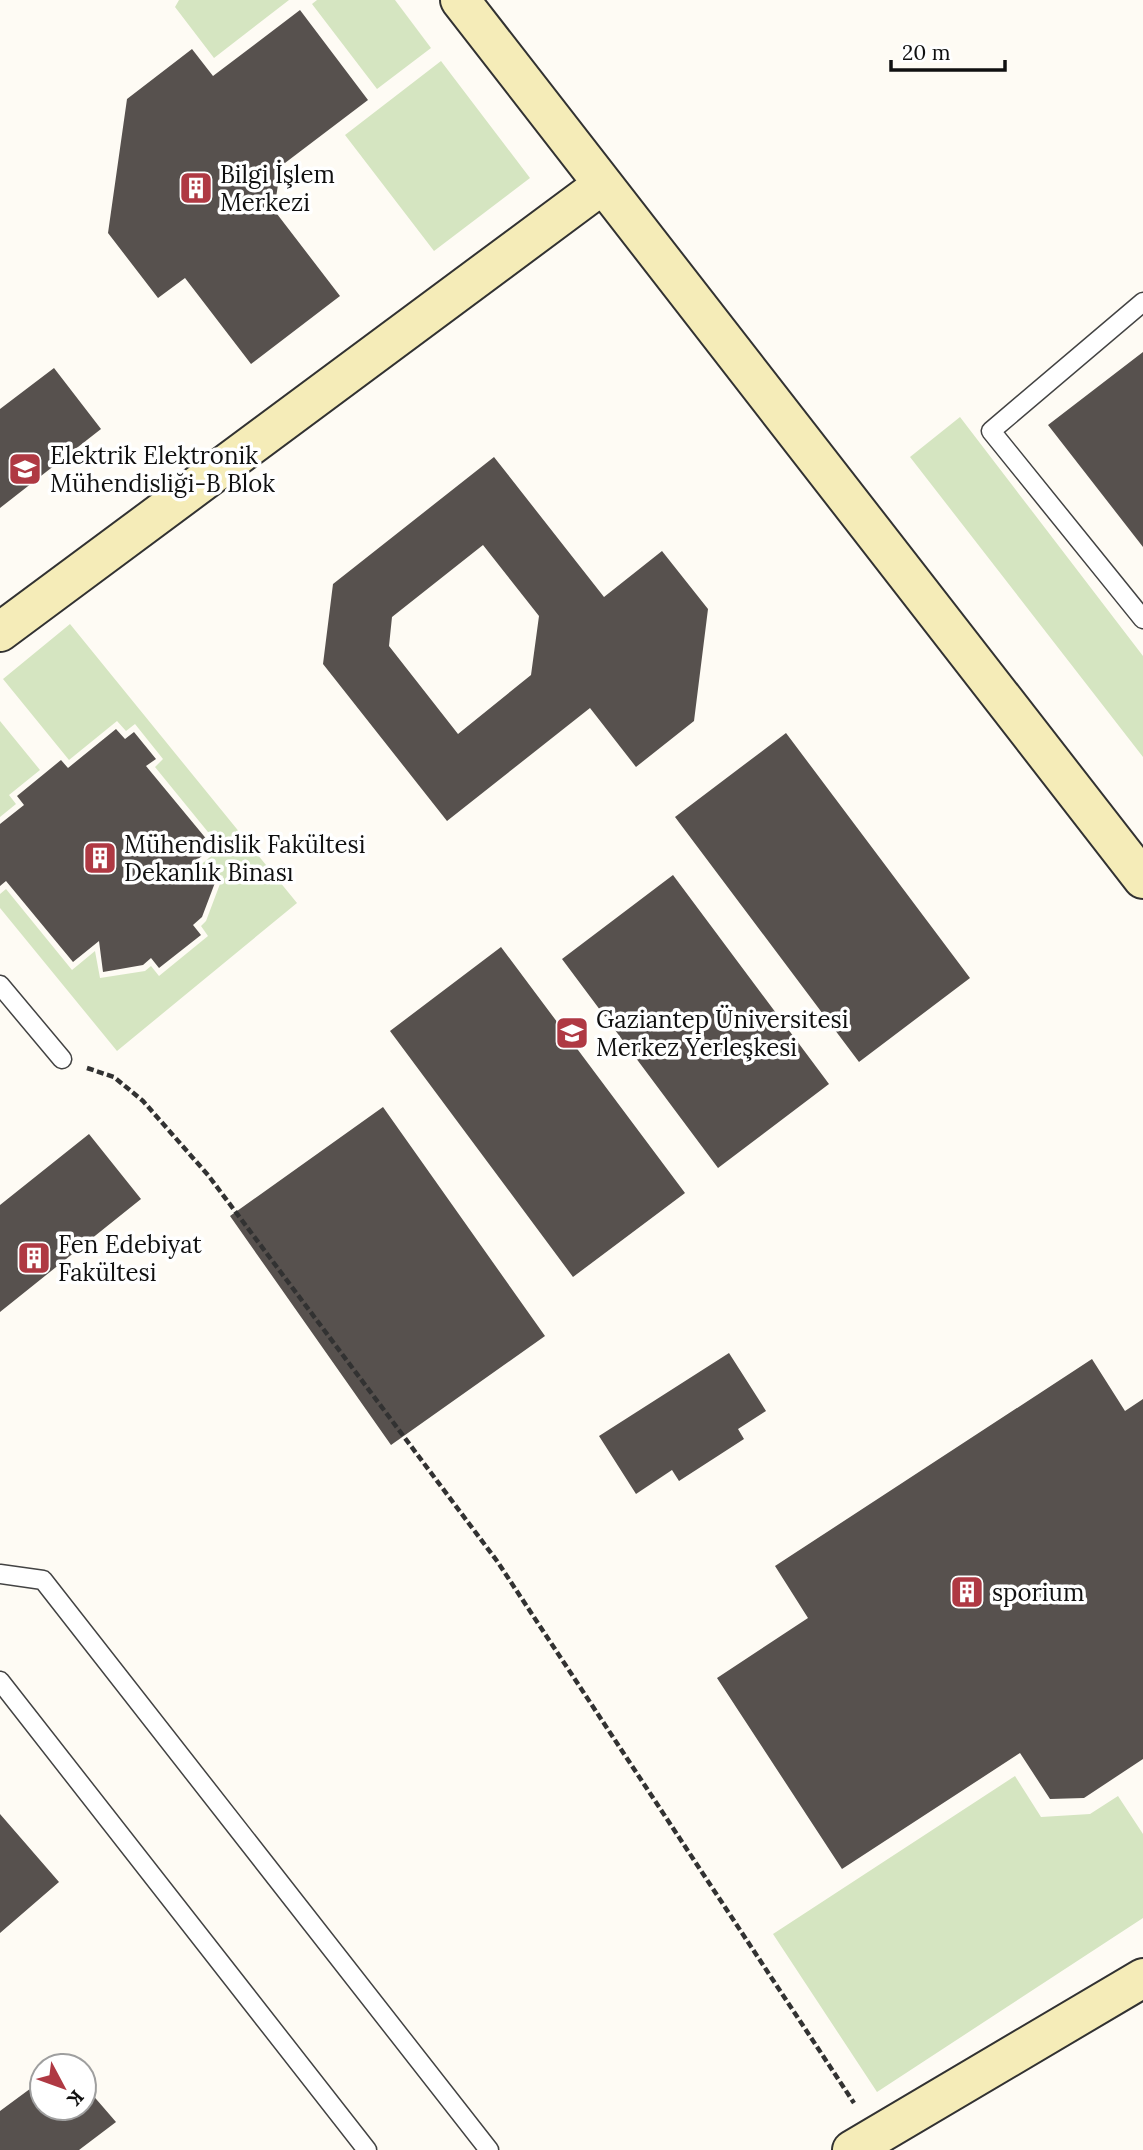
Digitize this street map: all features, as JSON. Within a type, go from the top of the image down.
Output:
[{"type":"street","points":[[460,0],[1143,879]]},
{"type":"street","points":[[0,632],[602,185]]},
{"type":"street","points":[[871,2145],[1143,1978]]},
{"type":"lane","points":[[1143,302],[991,431],[1143,619]]},
{"type":"lane","points":[[0,985],[62,1059]]},
{"type":"lane","points":[[0,1574],[43,1580],[489,2150]]},
{"type":"lane","points":[[0,1681],[367,2150]]},
{"type":"path","points":[[62,1059],[114,1077],[143,1101],[208,1175],[497,1561],[871,2145]]},
{"type":"green space","points":[[179,0],[289,0],[214,58],[175,7]]},
{"type":"green space","points":[[317,0],[395,0],[431,48],[377,89],[312,4]]},
{"type":"green space","points":[[441,61],[530,178],[434,251],[345,135]]},
{"type":"green space","points":[[960,417],[1143,656],[1143,757],[910,457]]},
{"type":"green space","points":[[70,624],[297,903],[117,1051],[0,908],[0,894],[6,889],[72,970],[95,951],[100,978],[145,971],[151,966],[159,976],[208,936],[201,926],[206,921],[223,876],[198,867],[221,848],[155,767],[163,759],[135,724],[126,731],[117,721],[69,760],[3,679]]},
{"type":"green space","points":[[0,721],[40,770],[9,795],[16,804],[0,817]]},
{"type":"green space","points":[[1015,1776],[1041,1817],[1090,1814],[1118,1796],[1143,1834],[1143,1918],[877,2092],[773,1934]]},
{"type":"building","name":"Bilgi İşlem Merkezi","points":[[300,10],[368,100],[281,166],[274,210],[340,296],[251,364],[185,278],[158,298],[108,233],[127,99],[192,49],[213,76]]},
{"type":"building","points":[[1143,352],[1143,547],[1048,425]]},
{"type":"building","name":"Elektrik Elektronik Mühendisliği-B Blok","points":[[54,368],[101,429],[0,508],[0,409]]},
{"type":"building","points":[[494,457],[604,597],[662,551],[708,609],[694,721],[636,767],[590,708],[447,821],[323,664],[333,584]],"holes":[[[483,545],[539,616],[531,675],[458,734],[389,646],[392,617]]]},
{"type":"building","name":"Mühendislik Fakültesi Dekanlık Binası","points":[[116,729],[125,739],[134,732],[156,759],[146,766],[213,847],[187,868],[216,880],[202,917],[193,925],[201,935],[159,968],[151,958],[143,965],[103,972],[99,941],[73,962],[6,881],[0,886],[0,824],[24,805],[17,796],[61,760],[68,768]]},
{"type":"building","points":[[786,733],[970,978],[859,1062],[675,817]]},
{"type":"building","points":[[673,875],[829,1084],[718,1168],[562,959]]},
{"type":"building","points":[[501,947],[685,1193],[573,1277],[390,1031]]},
{"type":"building","points":[[383,1107],[545,1336],[391,1445],[230,1216]]},
{"type":"building","name":"Fen Edebiyat Fakültesi","points":[[89,1134],[141,1199],[0,1312],[0,1205]]},
{"type":"building","points":[[729,1353],[766,1411],[738,1429],[744,1439],[679,1481],[672,1470],[636,1494],[599,1436]]},
{"type":"building","name":"sporium","points":[[1092,1359],[1125,1411],[1143,1399],[1143,1759],[1084,1798],[1050,1799],[1020,1753],[842,1869],[717,1678],[808,1618],[775,1566]]},
{"type":"building","points":[[0,1814],[59,1882],[0,1933]]},
{"type":"building","points":[[28,2090],[28,2122],[98,2122],[98,2101],[116,2122],[79,2150],[0,2150],[0,2111]]},
{"type":"place","name":"Bilgi İşlem Merkezi","points":[[196,188]]},
{"type":"place","name":"Elektrik Elektronik Mühendisliği-B Blok","points":[[25,469]]},
{"type":"place","name":"Mühendislik Fakültesi Dekanlık Binası","points":[[100,858]]},
{"type":"place","name":"Gaziantep Üniversitesi Merkez Yerleşkesi","points":[[572,1033]]},
{"type":"place","name":"Fen Edebiyat Fakültesi","points":[[34,1258]]},
{"type":"place","name":"sporium","points":[[967,1592]]}]
